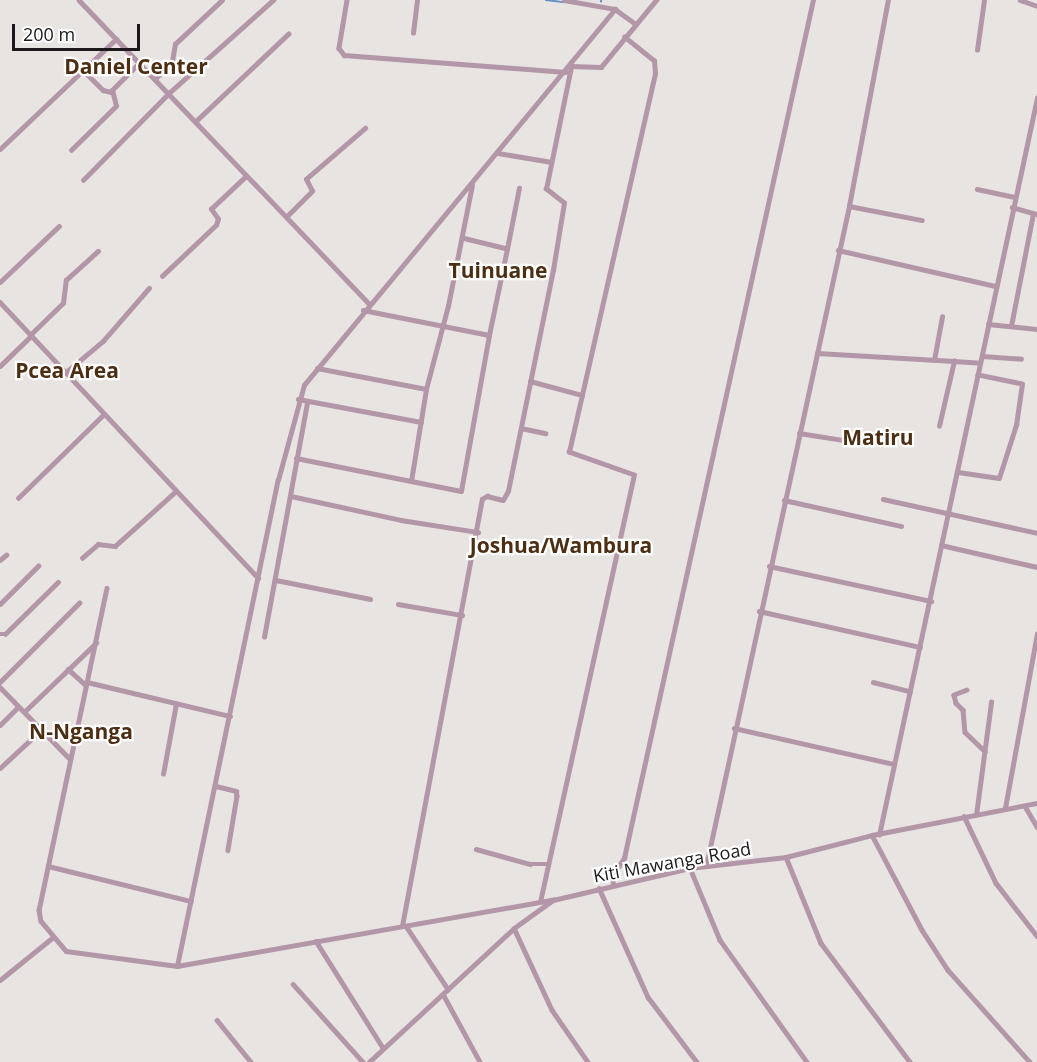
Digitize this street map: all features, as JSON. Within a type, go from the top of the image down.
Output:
[{"type":"street","points":[[79,0],[369,303]]},
{"type":"street","points":[[155,79],[172,61],[175,44],[222,0]]},
{"type":"street","points":[[83,180],[169,93],[273,0]]},
{"type":"street","points":[[347,0],[339,48],[344,55],[564,70],[568,75]]},
{"type":"street","points":[[413,33],[417,0]]},
{"type":"street","points":[[564,0],[597,2],[615,9],[636,24]]},
{"type":"street","points":[[177,966],[298,399],[317,368],[363,310],[498,153],[564,70],[571,66],[598,68],[656,0]]},
{"type":"street","points":[[613,885],[612,876],[624,858],[813,0]]},
{"type":"street","points":[[706,866],[759,610],[849,206],[888,0]]},
{"type":"street","points":[[977,50],[984,0]]},
{"type":"street","points":[[1020,0],[1037,6]]},
{"type":"street","points":[[448,990],[404,926],[478,532],[482,500],[487,496],[503,500],[508,490],[564,206],[561,199],[546,189],[568,75],[571,66],[615,9]]},
{"type":"street","points":[[196,122],[288,34]]},
{"type":"street","points":[[540,902],[634,475],[570,455],[655,74],[654,61],[624,37]]},
{"type":"street","points":[[0,149],[116,39]]},
{"type":"street","points":[[111,92],[139,63]]},
{"type":"street","points":[[71,150],[118,103],[111,92],[103,90],[83,70]]},
{"type":"street","points":[[879,835],[1037,98]]},
{"type":"street","points":[[286,217],[312,191],[306,179],[365,128]]},
{"type":"street","points":[[498,153],[551,162]]},
{"type":"street","points":[[162,276],[216,225],[218,219],[211,209],[246,176]]},
{"type":"street","points":[[411,481],[426,389],[462,238],[472,183]]},
{"type":"street","points":[[296,458],[461,491],[489,335],[519,188]]},
{"type":"street","points":[[976,189],[1014,197]]},
{"type":"street","points":[[849,206],[922,220]]},
{"type":"street","points":[[1011,326],[1035,214],[1012,207]]},
{"type":"street","points":[[0,282],[59,226]]},
{"type":"street","points":[[462,238],[507,249]]},
{"type":"street","points":[[838,250],[995,286]]},
{"type":"street","points":[[0,366],[63,303],[66,280],[98,251]]},
{"type":"street","points":[[65,373],[103,341],[149,288]]},
{"type":"street","points":[[0,302],[258,578]]},
{"type":"street","points":[[363,310],[441,328],[489,335]]},
{"type":"street","points":[[934,360],[942,317]]},
{"type":"street","points":[[987,324],[1037,329]]},
{"type":"street","points":[[817,353],[980,363]]},
{"type":"street","points":[[982,356],[1022,359]]},
{"type":"street","points":[[939,426],[954,362]]},
{"type":"street","points":[[317,368],[426,389]]},
{"type":"street","points":[[958,472],[999,478],[1016,425],[1022,384],[978,375]]},
{"type":"street","points":[[530,381],[582,395]]},
{"type":"street","points":[[298,399],[421,423]]},
{"type":"street","points":[[264,637],[307,402]]},
{"type":"street","points":[[18,498],[104,414]]},
{"type":"street","points":[[521,428],[545,433]]},
{"type":"street","points":[[799,433],[843,440]]},
{"type":"street","points":[[82,558],[98,544],[116,546],[176,491]]},
{"type":"street","points":[[291,496],[401,520],[478,532]]},
{"type":"street","points":[[883,499],[1037,533]]},
{"type":"street","points":[[784,500],[901,526]]},
{"type":"street","points":[[941,545],[1037,567]]},
{"type":"street","points":[[0,560],[6,555]]},
{"type":"street","points":[[0,604],[38,566]]},
{"type":"street","points":[[769,566],[931,601]]},
{"type":"street","points":[[276,580],[370,599]]},
{"type":"street","points":[[0,634],[5,634],[58,582]]},
{"type":"street","points":[[107,588],[39,917],[52,938],[71,953],[177,966],[553,900]]},
{"type":"street","points":[[0,682],[79,603]]},
{"type":"street","points":[[398,604],[462,615]]},
{"type":"street","points":[[759,610],[920,647]]},
{"type":"street","points":[[1005,808],[1037,634]]},
{"type":"street","points":[[24,712],[96,643]]},
{"type":"street","points":[[68,669],[86,684],[230,716]]},
{"type":"street","points":[[873,682],[910,692]]},
{"type":"street","points":[[0,687],[70,759]]},
{"type":"street","points":[[967,690],[954,695],[956,703],[963,710],[965,732],[985,751]]},
{"type":"street","points":[[976,814],[991,702]]},
{"type":"street","points":[[163,774],[176,704]]},
{"type":"street","points":[[0,725],[18,707]]},
{"type":"street","points":[[734,728],[894,764]]},
{"type":"street","points":[[0,768],[40,730]]},
{"type":"street","points":[[216,786],[236,791],[237,796],[228,850]]},
{"type":"street","name":"Kiti Mawanga Road","points":[[369,1062],[514,928],[553,900],[690,868],[786,857],[872,835],[1037,803]]},
{"type":"street","points":[[1025,806],[1037,826]]},
{"type":"street","points":[[964,816],[996,883],[1037,936]]},
{"type":"street","points":[[872,835],[922,930],[948,970],[1030,1062]]},
{"type":"street","points":[[476,849],[530,864],[548,864]]},
{"type":"street","points":[[786,857],[821,943],[910,1062]]},
{"type":"street","points":[[48,866],[190,901]]},
{"type":"street","points":[[690,868],[720,940],[807,1062]]},
{"type":"street","points":[[599,888],[648,997],[697,1062]]},
{"type":"street","points":[[514,928],[552,1010],[588,1062]]},
{"type":"street","points":[[0,980],[52,938]]},
{"type":"street","points":[[316,941],[383,1048]]},
{"type":"street","points":[[293,984],[363,1062]]},
{"type":"street","points":[[443,994],[480,1062]]},
{"type":"street","points":[[217,1020],[251,1062]]},
{"type":"waterway","points":[[546,0],[563,2]]},
{"type":"district","name":"Daniel Center","points":[[136,66]]},
{"type":"district","name":"Tuinuane","points":[[498,270]]},
{"type":"district","name":"Pcea Area","points":[[67,370]]},
{"type":"district","name":"Matiru","points":[[878,437]]},
{"type":"district","name":"Joshua/Wambura","points":[[561,545]]},
{"type":"district","name":"N-Nganga","points":[[81,731]]}]
